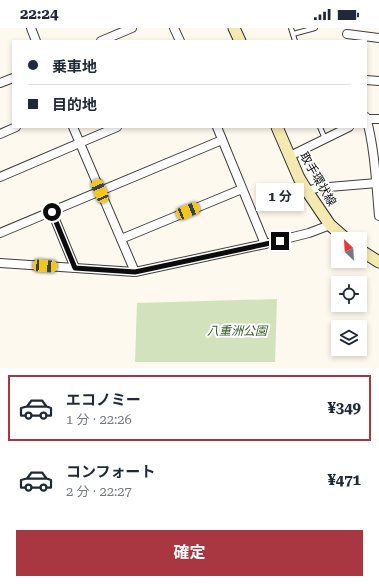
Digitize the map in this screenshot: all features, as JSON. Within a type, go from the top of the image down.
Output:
[{"type":"street","points":[[31,28],[36,40]]},
{"type":"street","points":[[103,40],[132,28]]},
{"type":"street","points":[[174,28],[180,40]]},
{"type":"street","points":[[234,28],[240,40]]},
{"type":"street","points":[[347,34],[379,38]]},
{"type":"street","points":[[0,83],[12,78]]},
{"type":"street","points":[[367,80],[379,81]]},
{"type":"street","points":[[367,118],[379,119]]},
{"type":"street","points":[[367,122],[371,138],[379,216]]},
{"type":"street","points":[[0,134],[14,128]]},
{"type":"street","points":[[73,128],[135,272]]},
{"type":"street","points":[[0,177],[115,128]]},
{"type":"street","points":[[217,128],[265,244]]},
{"type":"street","name":"取手環状線","points":[[277,128],[307,191],[330,225],[338,232]]},
{"type":"street","points":[[290,156],[347,128]]},
{"type":"street","points":[[0,233],[222,140]]},
{"type":"street","points":[[307,191],[317,188],[377,189]]},
{"type":"street","points":[[121,239],[242,189]]},
{"type":"street","points":[[52,212],[75,268]]},
{"type":"street","points":[[0,263],[135,272],[265,244],[309,233],[330,225]]},
{"type":"street","points":[[367,254],[379,262]]},
{"type":"lane","points":[[291,28],[295,40]]},
{"type":"lane","points":[[293,34],[315,28]]},
{"type":"lane","points":[[320,128],[325,139]]},
{"type":"green space","name":"八重洲公園","points":[[277,299],[275,362],[135,362],[137,303]]},
{"type":"route","points":[[52,212],[75,268],[135,272],[280,241]]}]
